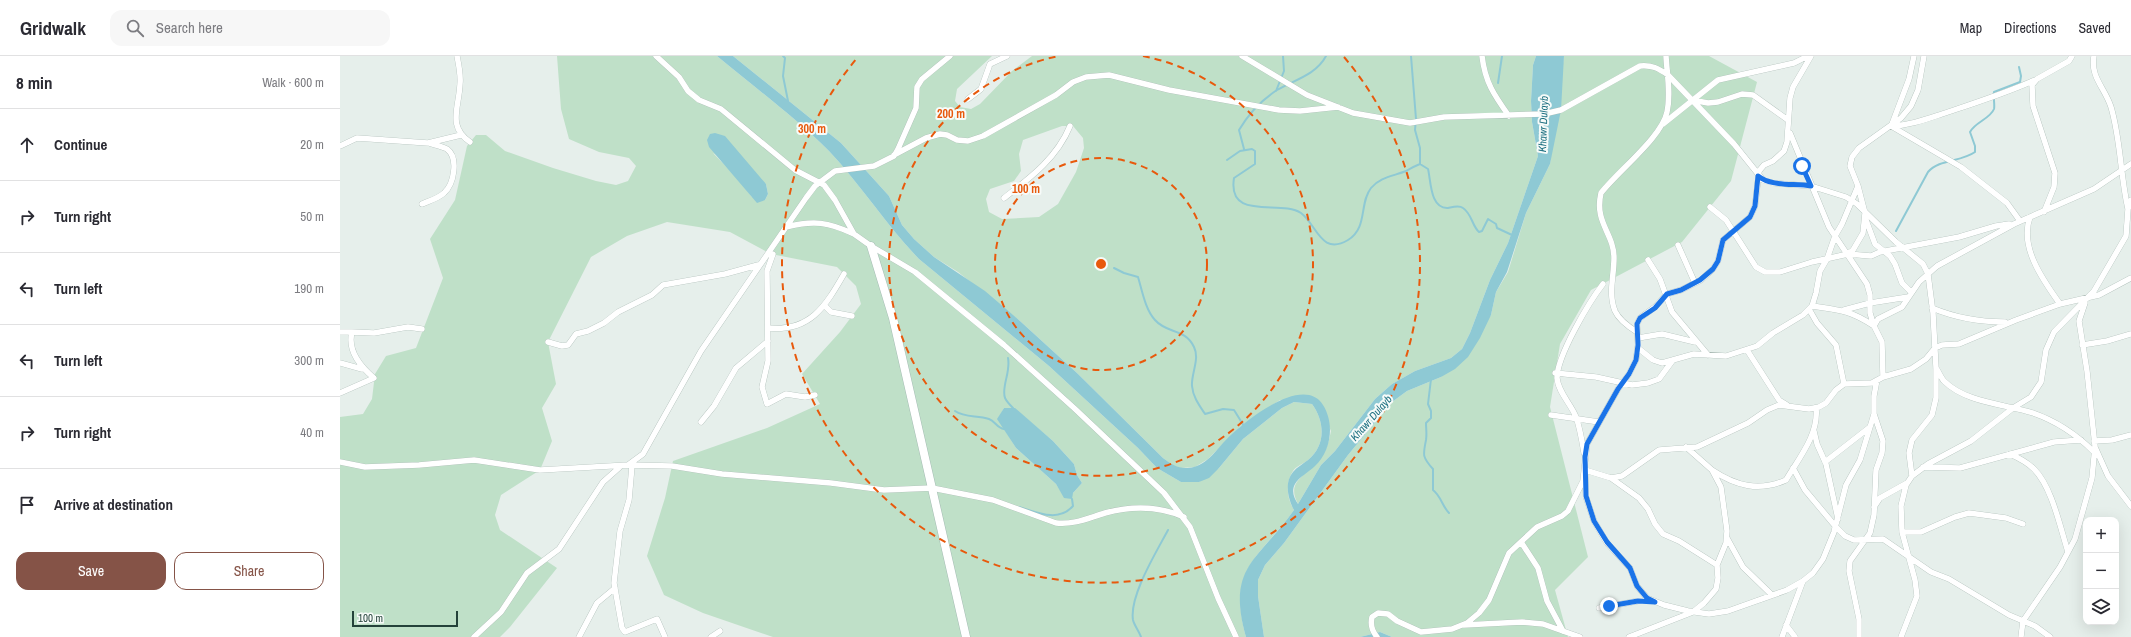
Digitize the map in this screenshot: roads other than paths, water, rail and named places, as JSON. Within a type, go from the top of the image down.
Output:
[{"type":"main road","points":[[871,246],[893,318],[966,637]]},
{"type":"street","points":[[457,56],[460,69],[460,85],[456,121],[461,135],[470,142]]},
{"type":"street","points":[[656,56],[679,77],[688,91],[699,100],[721,109],[795,170],[824,186],[835,200],[854,234]]},
{"type":"street","points":[[894,156],[916,108],[917,87],[922,79],[950,56]]},
{"type":"street","points":[[968,99],[981,89],[990,64],[1007,56]]},
{"type":"street","points":[[1242,56],[1308,95],[1353,113],[1402,122],[1416,123],[1444,117],[1544,114],[1562,110],[1599,87],[1640,66],[1650,65],[1668,75],[1734,144],[1758,176],[1763,180],[1773,183],[1811,186],[1852,201],[1923,264],[1928,274],[1932,308],[1936,368],[1936,398],[1932,416],[1912,440],[1909,453],[1912,476]]},
{"type":"street","points":[[1482,56],[1488,85],[1509,116]]},
{"type":"street","points":[[1660,127],[1667,113],[1668,75],[1666,56]]},
{"type":"street","points":[[1696,342],[1662,334],[1638,335],[1622,321],[1615,312],[1611,287],[1614,257],[1610,241],[1599,214],[1598,203],[1601,193],[1609,182],[1660,127],[1718,80],[1794,63],[1809,56]]},
{"type":"street","points":[[1655,602],[1647,598],[1637,586],[1630,568],[1607,542],[1594,521],[1586,496],[1585,457],[1587,444],[1636,360],[1638,348],[1637,324],[1640,318],[1655,308],[1667,294],[1695,283],[1713,269],[1718,261],[1723,240],[1750,217],[1755,206],[1758,176],[1764,165],[1773,161],[1784,151],[1787,142],[1788,120],[1793,87],[1809,56]]},
{"type":"street","points":[[1891,126],[1909,80],[1914,56]]},
{"type":"street","points":[[1910,294],[1902,283],[1895,264],[1885,251],[1875,244],[1869,230],[1858,186],[1850,166],[1852,157],[1859,148],[1902,118],[1911,106],[1918,90],[1924,56]]},
{"type":"street","points":[[1891,126],[1907,125],[1993,98],[2037,79],[2069,61],[2072,56]]},
{"type":"street","points":[[2094,56],[2092,66],[2094,75],[2110,104],[2117,129],[2123,187],[2128,209]]},
{"type":"street","points":[[665,637],[657,619],[625,632],[622,628],[615,588],[620,531],[628,500],[630,466],[643,454],[701,350],[758,265],[806,198],[819,183],[835,171],[874,166],[926,138],[940,134],[948,135],[957,140],[968,141],[983,136],[1056,95],[1074,82],[1086,77],[1109,75],[1169,90],[1279,110],[1300,111],[1338,107]]},
{"type":"street","points":[[2037,79],[2032,85],[2033,106],[2055,173],[2054,187],[2044,212]]},
{"type":"street","points":[[1692,100],[1708,103],[1718,102],[1742,94],[1753,95],[1788,120]]},
{"type":"street","points":[[1004,198],[1031,178],[1047,163],[1070,126]]},
{"type":"street","points":[[1891,126],[1961,167],[2007,202],[2020,221]]},
{"type":"street","points":[[1788,129],[1829,227],[1867,284],[1870,313],[1874,326],[1882,342],[1883,377]]},
{"type":"street","points":[[428,143],[461,135]]},
{"type":"street","points":[[340,146],[357,138],[428,143],[446,149],[451,154],[453,174],[450,186],[444,194],[422,204]]},
{"type":"street","points":[[1874,326],[1878,319],[1902,307],[1910,294],[1937,266],[2020,221],[2044,212],[2094,189],[2122,168],[2131,164]]},
{"type":"street","points":[[1638,348],[1653,360],[1662,363],[1694,354],[1726,356],[1757,346],[1773,333],[1803,315],[1810,307],[1816,293],[1820,271],[1827,259],[1835,236],[1858,186]]},
{"type":"street","points":[[1901,637],[1917,596],[1915,580],[1902,532],[1901,506],[1908,482],[1912,476],[1923,467],[1971,441],[2013,408],[2031,397],[2041,382],[2046,350],[2054,332],[2087,299],[2098,284],[2126,236],[2128,209],[2131,200]]},
{"type":"street","points":[[1710,207],[1726,220],[1756,266],[1765,272],[1780,272],[1812,262],[1848,254],[1871,256],[1885,251],[1959,238],[1996,226],[2014,224]]},
{"type":"street","points":[[1848,254],[1853,250],[1863,233],[1864,211]]},
{"type":"street","points":[[2030,217],[2027,225],[2026,238],[2033,259],[2060,304]]},
{"type":"street","points":[[786,227],[818,222],[830,224],[854,234],[915,272],[1004,345],[1074,408],[1164,494],[1184,517],[1198,544],[1208,572],[1236,637]]},
{"type":"street","points":[[1678,245],[1695,283]]},
{"type":"street","points":[[773,254],[767,271],[766,285],[768,361],[762,387],[767,404],[786,394],[805,397],[815,394]]},
{"type":"street","points":[[1648,260],[1667,294],[1672,312],[1708,356]]},
{"type":"street","points":[[548,342],[562,346],[568,345],[576,334],[588,331],[604,323],[618,312],[652,295],[663,285],[725,274],[758,265]]},
{"type":"street","points":[[768,328],[786,330],[805,323],[824,305],[844,274]]},
{"type":"street","points":[[1611,478],[1622,476],[1659,450],[1697,447],[1748,423],[1767,410],[1779,405],[1816,408],[1826,403],[1836,390],[1844,384],[1872,383],[1883,377],[1911,369],[1926,359],[1935,348],[1942,345],[1959,344],[2009,322],[2060,304],[2099,295],[2131,278]]},
{"type":"street","points":[[1585,457],[1576,418],[1559,384],[1557,372],[1574,329],[1603,284]]},
{"type":"street","points":[[1844,310],[1910,294]]},
{"type":"street","points":[[2021,637],[2023,621],[2044,592],[2075,539],[2084,512],[2092,478],[2094,446],[2087,370],[2079,321],[2087,299]]},
{"type":"street","points":[[824,305],[831,312],[852,316]]},
{"type":"street","points":[[1810,307],[1844,310],[1857,315],[1874,326]]},
{"type":"street","points":[[1810,307],[1817,323],[1836,345],[1844,384]]},
{"type":"street","points":[[1932,308],[1947,315],[1970,320],[2009,322]]},
{"type":"street","points":[[340,332],[374,333],[408,327],[422,328]]},
{"type":"street","points":[[340,394],[374,378],[363,369],[356,360],[353,348],[352,332]]},
{"type":"street","points":[[2082,344],[2107,342],[2131,334]]},
{"type":"street","points":[[701,422],[714,406],[736,368],[768,341]]},
{"type":"street","points":[[1747,350],[1779,400],[1789,406]]},
{"type":"street","points":[[1557,372],[1596,377],[1622,384],[1648,384],[1659,379],[1673,360]]},
{"type":"street","points":[[340,363],[363,369]]},
{"type":"street","points":[[1936,368],[1944,381],[1958,390],[1971,396],[2033,413],[2060,426],[2094,446],[2108,476],[2131,506]]},
{"type":"street","points":[[1599,608],[1638,601],[1655,602],[1693,612],[1709,614],[1728,611],[1787,590],[1812,574],[1823,559],[1836,527],[1846,485],[1860,460],[1874,414],[1874,396],[1877,380]]},
{"type":"street","points":[[1686,447],[1712,470],[1727,480],[1746,486],[1765,487],[1786,480],[1814,431],[1817,419],[1816,408]]},
{"type":"street","points":[[1859,637],[1859,619],[1849,571],[1850,561],[1870,533],[1874,507],[1876,470],[1882,453],[1883,441],[1874,414]]},
{"type":"street","points":[[1551,415],[1599,422]]},
{"type":"street","points":[[1825,462],[1870,427]]},
{"type":"street","points":[[1814,431],[1817,444],[1825,462],[1838,520]]},
{"type":"street","points":[[2094,446],[2131,435]]},
{"type":"street","points":[[1923,467],[1960,468],[2054,442],[2082,440]]},
{"type":"street","points":[[2010,454],[2022,459],[2034,469],[2038,475],[2047,491],[2068,552]]},
{"type":"street","points":[[340,462],[365,467],[474,460],[540,470],[621,466],[672,466],[722,474],[831,483],[884,490],[932,488],[993,500],[1056,523],[1066,524],[1120,509],[1157,509],[1184,517]]},
{"type":"street","points":[[474,637],[501,612],[527,573],[559,549],[603,482],[621,466]]},
{"type":"street","points":[[1793,468],[1804,490],[1836,527],[1854,540],[1883,539],[1931,572],[1949,579],[2009,615],[2035,626],[2050,637]]},
{"type":"street","points":[[1585,470],[1611,478],[1639,498],[1648,509],[1655,524],[1663,534],[1679,541],[1716,565]]},
{"type":"street","points":[[1462,625],[1479,613],[1489,600],[1509,553],[1537,527],[1562,516],[1568,511],[1578,495],[1585,470]]},
{"type":"street","points":[[1712,470],[1721,487],[1727,538],[1743,567],[1772,595]]},
{"type":"street","points":[[1874,507],[1880,498],[1908,482]]},
{"type":"street","points":[[1902,532],[1921,532],[1955,517],[1969,513],[2006,518],[2023,524]]},
{"type":"street","points":[[1629,637],[1693,612],[1704,603],[1716,589],[1718,578],[1716,565],[1727,538]]},
{"type":"street","points":[[1521,542],[1538,568],[1547,601],[1563,631]]},
{"type":"street","points":[[1782,637],[1803,581]]},
{"type":"street","points":[[579,637],[597,603],[615,588]]},
{"type":"street","points":[[1377,637],[1371,628],[1370,622],[1372,617],[1378,613],[1388,614],[1397,621],[1421,632],[1436,632],[1462,625],[1522,622],[1543,624],[1580,637]]},
{"type":"street","points":[[1786,625],[1794,637]]},
{"type":"street","points":[[711,637],[720,631]]},
{"type":"water","name":"Khawr Dulayb","points":[[717,56],[733,56],[841,143],[889,196],[902,225],[914,239],[934,257],[985,291],[1020,321],[1077,373],[1163,458],[1177,467],[1194,467],[1205,462],[1240,427],[1251,418],[1277,402],[1290,397],[1303,395],[1314,397],[1323,405],[1327,412],[1330,437],[1325,453],[1320,460],[1295,484],[1293,489],[1295,499],[1298,504],[1321,465],[1335,451],[1375,399],[1392,384],[1415,371],[1451,358],[1462,349],[1470,333],[1490,280],[1508,243],[1538,156],[1532,122],[1531,101],[1533,65],[1536,56],[1564,56],[1561,110],[1550,164],[1526,213],[1507,272],[1496,292],[1491,315],[1480,338],[1468,357],[1455,369],[1441,377],[1407,391],[1392,402],[1348,455],[1284,543],[1265,565],[1258,580],[1258,596],[1264,637],[1246,637],[1241,613],[1240,594],[1243,579],[1249,566],[1294,510],[1288,491],[1290,476],[1314,454],[1321,440],[1322,433],[1319,418],[1312,404],[1294,402],[1282,408],[1243,439],[1209,478],[1199,482],[1181,482],[1157,468],[1138,448],[1049,366],[919,259],[829,151],[788,114]]},
{"type":"water","points":[[715,133],[725,136],[766,184],[768,194],[765,200],[757,203],[709,147],[707,140],[710,134]]},
{"type":"water","points":[[1004,408],[1015,408],[1053,441],[1074,464],[1077,475],[1082,483],[1073,493],[1072,499],[1064,498],[1056,484],[1016,448],[997,419]]},
{"type":"water","points":[[1380,632],[1392,637],[1360,637]]},
{"type":"waterway","points":[[783,56],[785,58],[783,76],[788,101]]},
{"type":"waterway","points":[[1276,91],[1284,71],[1283,56]]},
{"type":"waterway","points":[[1244,149],[1239,130],[1251,113],[1265,98],[1317,68],[1326,56]]},
{"type":"waterway","points":[[1411,56],[1416,119],[1415,130],[1420,148],[1420,164]]},
{"type":"waterway","points":[[1498,83],[1502,56]]},
{"type":"waterway","points":[[1896,231],[1928,172],[1938,165],[1963,158],[1975,152],[1975,146],[1970,132],[1994,109],[1994,92],[2020,82],[2021,76],[2019,67]]},
{"type":"waterway","points":[[1227,160],[1240,151],[1252,149],[1255,151],[1255,164],[1234,178],[1234,192],[1239,200],[1247,205],[1292,209],[1301,213],[1307,218],[1320,237],[1325,242],[1332,244],[1339,244],[1348,240],[1354,235],[1361,222],[1367,194],[1375,184],[1383,179],[1406,171],[1420,164],[1428,169],[1432,193],[1438,204],[1442,207],[1448,208],[1458,206],[1463,208],[1468,213],[1479,232],[1482,231],[1488,219],[1496,224],[1497,228],[1512,235]]},
{"type":"waterway","points":[[1114,268],[1138,277],[1146,305],[1155,320],[1165,327],[1186,337],[1194,347],[1196,352],[1196,361],[1192,386],[1197,401],[1205,414],[1223,409],[1234,410],[1244,426]]},
{"type":"waterway","points":[[1008,358],[1009,363],[1004,394],[1005,398],[1013,408]]},
{"type":"waterway","points":[[1431,379],[1428,404],[1431,411],[1431,418],[1426,423],[1424,456],[1433,469],[1433,490],[1438,495],[1449,513]]},
{"type":"waterway","points":[[955,411],[967,416],[989,419],[1004,429]]},
{"type":"waterway","points":[[1019,507],[1047,515],[1061,514],[1073,506],[1072,499]]},
{"type":"waterway","points":[[1141,637],[1133,620],[1135,599],[1151,561],[1168,530]]}]
